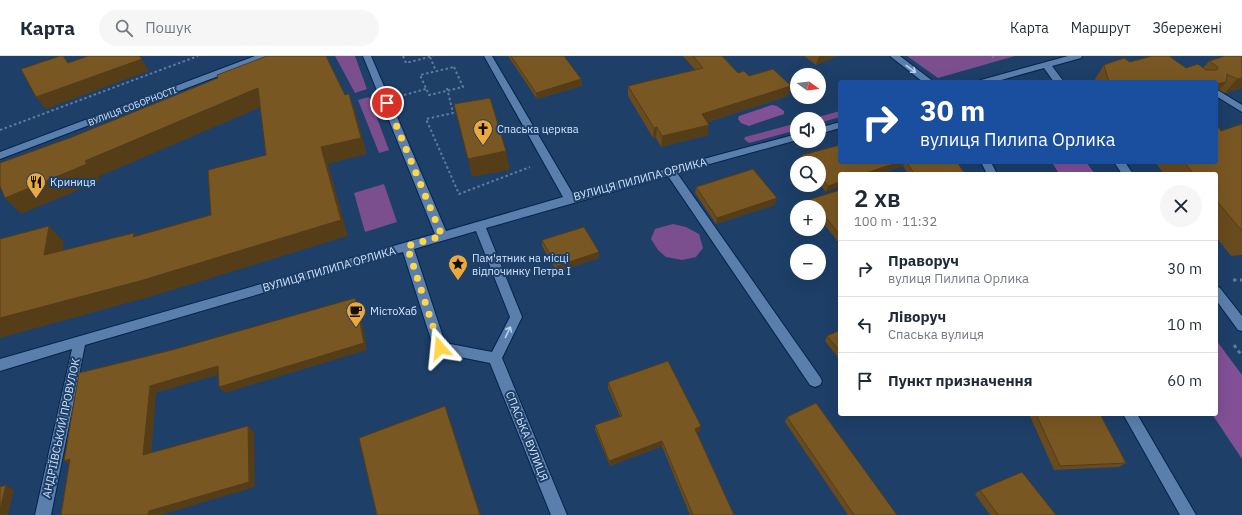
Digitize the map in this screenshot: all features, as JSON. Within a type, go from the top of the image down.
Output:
[{"type":"street","name":"ВУЛИЦЯ СОБОРНОСТІ","points":[[0,156],[263,56]]},
{"type":"street","points":[[367,56],[442,236]]},
{"type":"street","points":[[488,56],[570,199]]},
{"type":"street","points":[[894,56],[926,80]]},
{"type":"street","points":[[990,80],[1047,66],[1078,56]]},
{"type":"street","points":[[1047,66],[1058,80]]},
{"type":"street","points":[[1218,93],[1242,109]]},
{"type":"street","points":[[826,129],[838,126]]},
{"type":"street","name":"ВУЛИЦЯ ПИЛИПА ОРЛИКА","points":[[0,365],[479,225],[790,139]]},
{"type":"street","points":[[670,171],[815,381]]},
{"type":"street","points":[[407,246],[440,348],[495,358],[516,317],[479,225]]},
{"type":"street","points":[[1218,294],[1242,326]]},
{"type":"street","name":"АНДРІЇВСЬКИЙ ПРОВУЛОК","points":[[42,515],[80,341]]},
{"type":"street","name":"СПАСЬКА ВУЛИЦЯ","points":[[495,358],[559,515]]},
{"type":"street","points":[[1131,416],[1188,515]]},
{"type":"path","points":[[0,130],[198,56]]},
{"type":"path","points":[[403,56],[406,62],[433,56]]},
{"type":"path","points":[[430,57],[436,71]]},
{"type":"path","points":[[454,66],[463,87],[429,96],[426,89],[420,75],[454,66]]},
{"type":"path","points":[[399,96],[426,89]]},
{"type":"path","points":[[448,90],[454,113]]},
{"type":"path","points":[[460,111],[426,119],[460,194],[535,166]]},
{"type":"shaded area","points":[[335,56],[355,56],[367,89],[355,93]]},
{"type":"shaded area","points":[[907,56],[1015,56],[938,78]]},
{"type":"shaded area","points":[[369,97],[389,150],[379,153],[358,100]]},
{"type":"shaded area","points":[[772,105],[777,106],[784,111],[784,114],[749,126],[741,123],[738,119],[739,116]]},
{"type":"shaded area","points":[[838,112],[838,118],[826,121],[826,115]]},
{"type":"shaded area","points":[[790,125],[790,132],[749,143],[744,139],[745,137]]},
{"type":"shaded area","points":[[1053,164],[1088,164],[1094,172],[1058,172]]},
{"type":"shaded area","points":[[384,184],[397,222],[365,232],[354,193]]},
{"type":"shaded area","points":[[673,224],[686,227],[699,234],[703,248],[696,257],[682,260],[666,257],[658,250],[651,239],[655,229]]},
{"type":"shaded area","points":[[1218,343],[1242,375],[1242,459],[1213,416],[1218,416]]},
{"type":"building","points":[[63,56],[68,63],[88,56],[139,56],[142,59],[36,97],[21,69]]},
{"type":"building","points":[[267,56],[326,56],[345,95],[349,94],[361,138],[321,147],[341,220],[140,281],[0,318],[0,239],[49,226],[44,255],[134,233],[133,237],[211,215],[208,170],[266,155],[258,88],[85,161],[87,164],[5,198],[0,186],[0,163],[72,137],[218,78],[217,75]]},
{"type":"building","points":[[511,56],[564,56],[581,79],[536,93]]},
{"type":"building","points":[[693,56],[722,56],[738,73],[744,71],[749,76],[773,69],[790,86],[702,114],[709,125],[662,136],[657,127],[654,128],[628,86],[703,68]]},
{"type":"building","points":[[1152,56],[1169,56],[1186,68],[1198,64],[1206,70],[1217,70],[1218,67],[1209,61],[1225,56],[1242,56],[1242,78],[1237,79],[1227,74],[1226,82],[1218,84],[1218,80],[1108,79],[1104,65],[1124,58],[1130,62]]},
{"type":"building","name":"Спаська церква","points":[[490,98],[506,151],[468,159],[454,104]]},
{"type":"building","points":[[1242,124],[1242,231],[1218,202],[1218,172],[1192,172],[1186,164],[1218,164],[1218,127],[1221,131]]},
{"type":"building","points":[[838,146],[838,164],[893,164],[869,172],[838,172],[838,183],[828,186],[826,184],[826,156],[802,155]]},
{"type":"building","points":[[908,164],[958,164],[964,172],[913,172]]},
{"type":"building","points":[[753,169],[777,198],[717,218],[696,187]]},
{"type":"building","points":[[838,191],[838,233],[826,218],[826,200],[811,199]]},
{"type":"building","points":[[584,227],[599,252],[557,266],[542,240]]},
{"type":"building","points":[[355,298],[364,343],[219,387],[218,366],[150,386],[143,455],[248,426],[249,482],[149,511],[148,515],[61,515],[70,459],[64,461],[79,373],[172,350]]},
{"type":"building","points":[[838,331],[838,349],[827,336]]},
{"type":"building","points":[[668,361],[701,426],[695,429],[734,515],[693,515],[662,441],[609,461],[595,425],[622,416],[608,382]]},
{"type":"building","points":[[816,403],[897,515],[854,515],[787,417]]},
{"type":"building","points":[[445,406],[480,515],[377,515],[359,438]]},
{"type":"building","points":[[1037,416],[1101,416],[1126,463],[1060,466]]},
{"type":"building","points":[[1022,472],[1056,515],[998,515],[980,490]]},
{"type":"building","points":[[6,485],[0,510],[0,487]]},
{"type":"place","name":"Спаська церква","points":[[483,146]]},
{"type":"place","name":"Криниця","points":[[36,199]]},
{"type":"place","name":"Пам'ятник на місці відпочинку Петра I","points":[[458,281]]},
{"type":"place","name":"МістоХаб","points":[[356,328]]},
{"type":"route","points":[[387,103],[442,236],[407,246],[440,348]]}]
